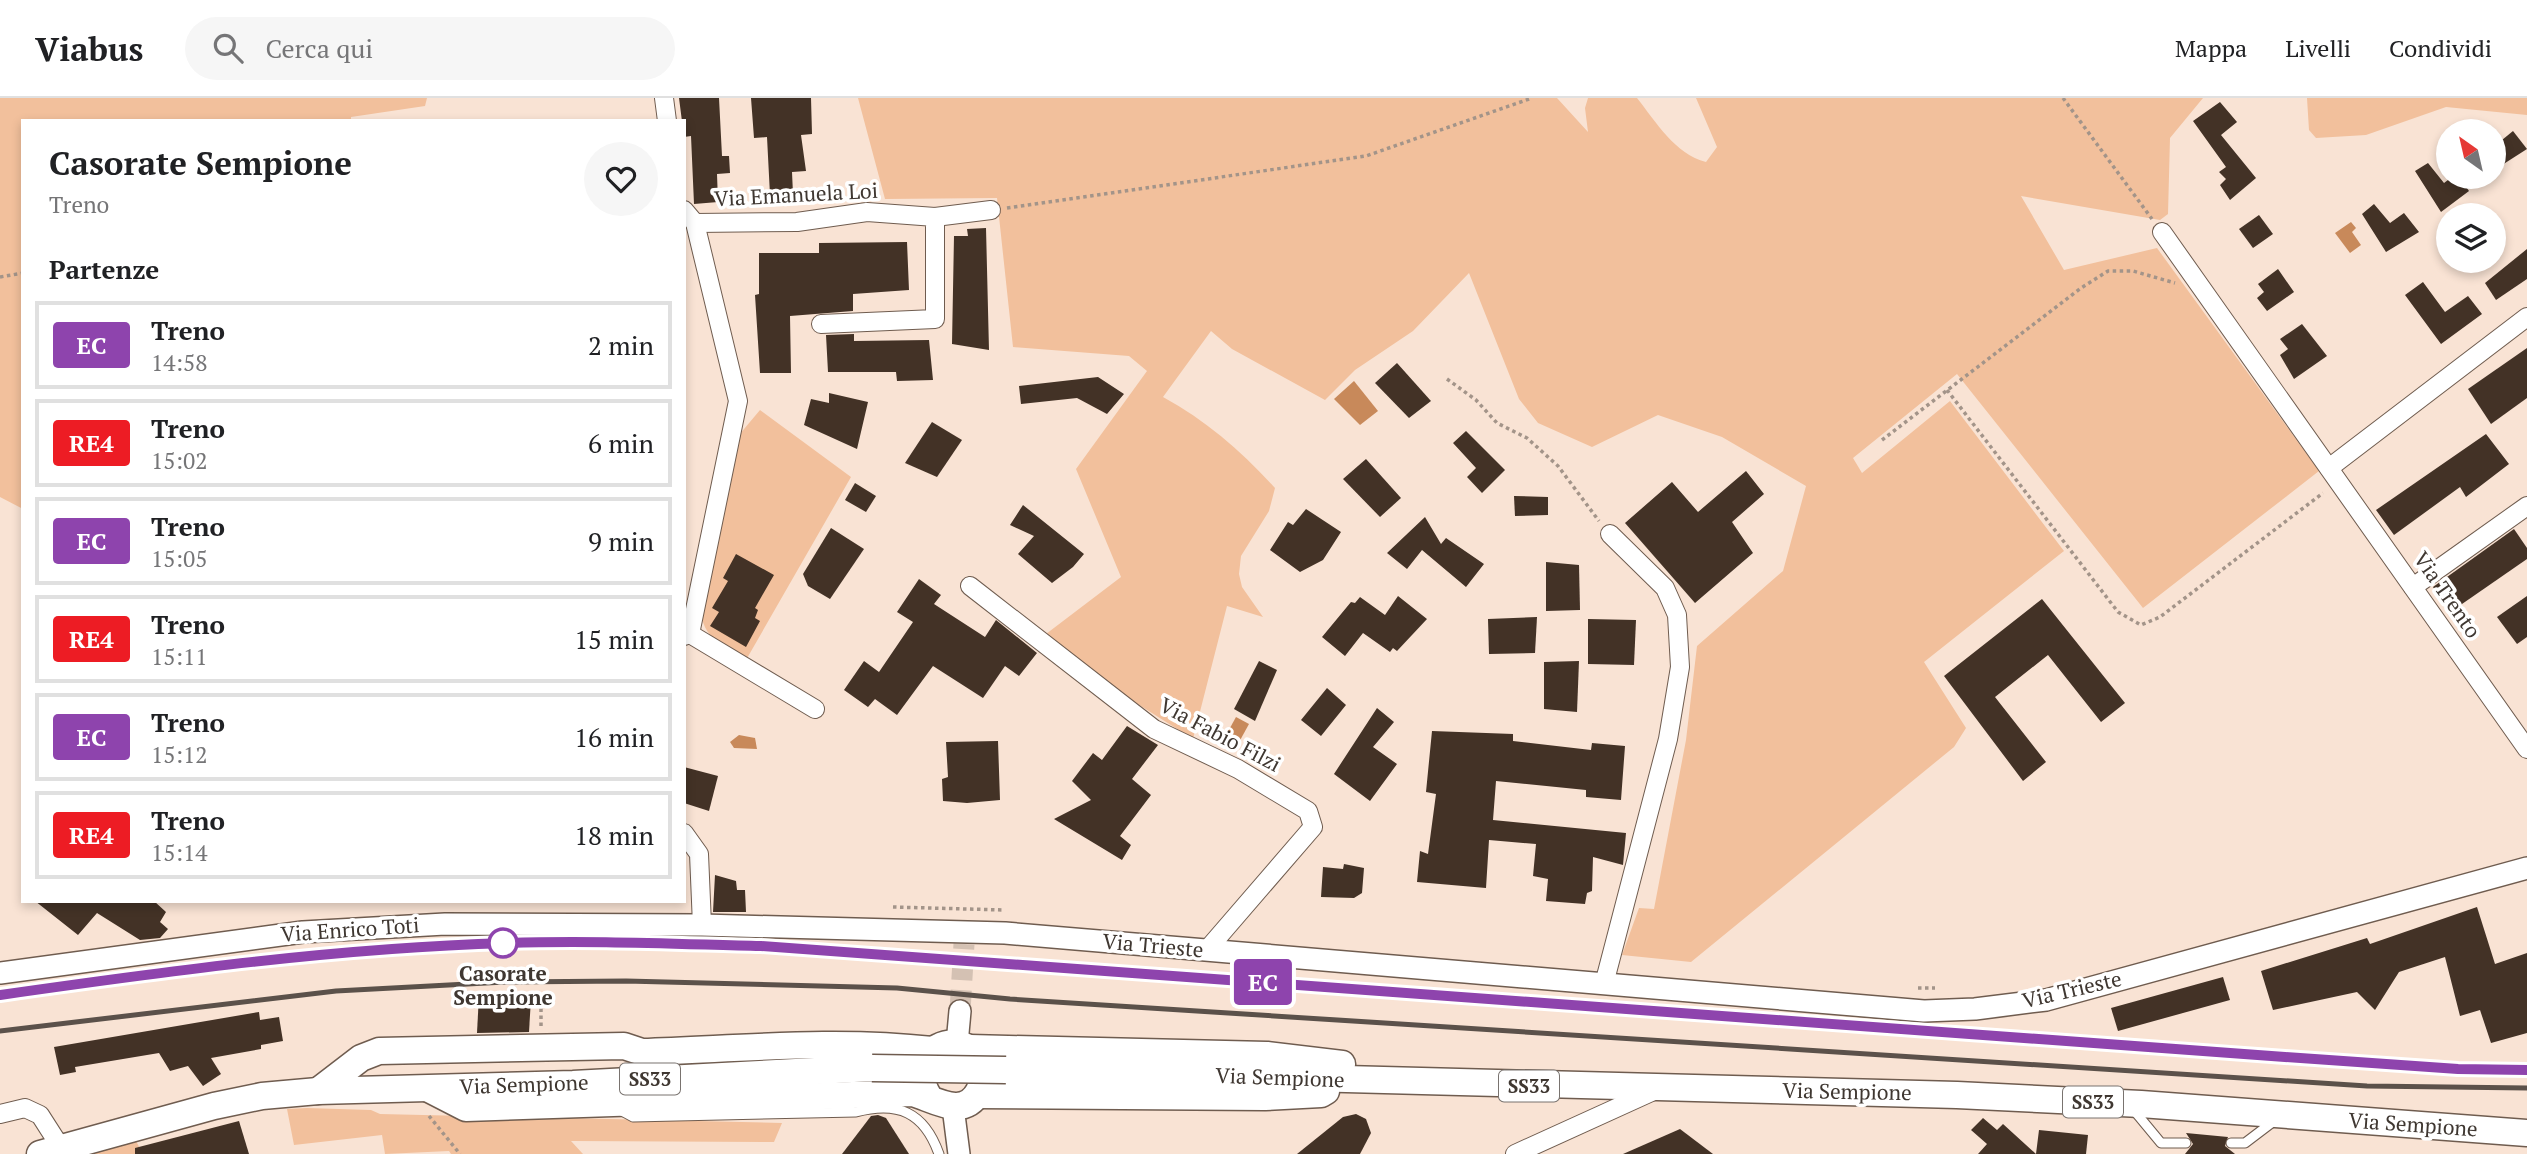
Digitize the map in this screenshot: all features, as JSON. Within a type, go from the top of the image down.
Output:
[{"type":"main road","points":[[1346,1080],[1321,1094],[965,1101],[940,1105],[929,1097],[922,1086],[920,1073],[923,1060],[932,1050],[944,1044],[1267,1055],[1376,1068],[1399,1082]]},
{"type":"main road","points":[[318,1091],[361,1058],[379,1051],[624,1046],[642,1052],[770,1046],[898,1046],[932,1050]]},
{"type":"main road","points":[[964,1046],[979,1058],[984,1070],[983,1083],[965,1101]]},
{"type":"main road","name":"Via Sempione","points":[[56,1152],[214,1106],[262,1096],[318,1091],[573,1084],[872,1069],[1006,1070],[1957,1095],[2129,1104],[2527,1133]]},
{"type":"main road","points":[[416,1088],[466,1108],[912,1093],[929,1097]]},
{"type":"street","points":[[664,98],[667,119]]},
{"type":"street","name":"Via Emanuela Loi","points":[[690,216],[797,222],[867,212],[934,217],[992,210]]},
{"type":"street","points":[[690,216],[738,401],[687,635],[815,709]]},
{"type":"street","points":[[821,324],[935,319],[934,217]]},
{"type":"street","name":"Via Trento","points":[[2162,232],[2413,587],[2521,727],[2527,749]]},
{"type":"street","points":[[2334,475],[2527,317]]},
{"type":"street","points":[[2413,587],[2527,506]]},
{"type":"street","points":[[1604,984],[1668,739],[1681,667],[1677,615],[1665,588],[1610,534]]},
{"type":"street","name":"Via Fabio Filzi","points":[[970,586],[1154,729],[1238,769],[1308,811],[1313,827],[1206,951]]},
{"type":"street","points":[[686,836],[699,854],[702,925]]},
{"type":"street","name":"Via Trieste","points":[[702,925],[1206,951],[1924,1011],[1975,1009],[2046,1000],[2527,868]]},
{"type":"street","name":"Via Enrico Toti","points":[[0,973],[317,931],[446,924],[702,925]]},
{"type":"street","points":[[960,1011],[964,1046]]},
{"type":"street","points":[[1515,1154],[1658,1089]]},
{"type":"street","points":[[959,1154],[965,1101]]},
{"type":"street","points":[[0,1114],[25,1108],[40,1115],[56,1152]]},
{"type":"lane","points":[[2129,1104],[2161,1143],[2186,1143]]},
{"type":"lane","points":[[609,1105],[633,1117],[856,1112],[875,1107],[894,1108],[920,1120],[939,1154]]},
{"type":"lane","points":[[2231,1143],[2245,1143],[2281,1115]]},
{"type":"path","points":[[992,210],[1366,156],[1532,98]]},
{"type":"path","points":[[2063,98],[2162,232]]},
{"type":"path","points":[[1882,440],[2081,288],[2108,271],[2133,271],[2161,277],[2209,298]]},
{"type":"path","points":[[0,277],[21,273]]},
{"type":"path","points":[[1447,379],[1476,400],[1497,423],[1527,438],[1558,466],[1571,487],[1610,534]]},
{"type":"path","points":[[1948,390],[2118,612],[2140,625],[2160,617],[2334,475]]},
{"type":"path","points":[[881,908],[937,906],[1008,911]]},
{"type":"path","points":[[1906,988],[1941,988]]},
{"type":"path","points":[[416,1088],[460,1154]]},
{"type":"shaded area","points":[[0,98],[427,98],[425,106],[351,119],[21,119],[21,508],[0,497]]},
{"type":"shaded area","points":[[858,98],[1557,98],[1588,132],[1585,108],[1588,98],[1637,98],[1676,145],[1706,162],[1717,147],[1696,98],[2203,98],[2170,138],[2168,214],[2160,220],[2021,196],[2064,270],[2157,248],[2319,471],[2143,608],[1957,374],[1853,458],[1862,473],[1950,401],[2064,551],[1924,662],[1966,728],[1954,747],[1691,962],[1622,955],[1639,908],[1654,909],[1686,740],[1697,646],[1783,571],[1806,486],[1722,437],[1658,415],[1592,447],[1538,423],[1519,399],[1469,273],[1413,331],[1355,370],[1325,400],[1232,349],[1211,331],[1163,397],[1223,438],[1275,488],[1269,511],[1241,556],[1239,574],[1242,587],[1263,617],[1227,606],[1193,739],[1125,696],[1046,634],[1121,577],[1076,469],[1147,371],[1129,356],[1013,347],[997,198],[885,199]]},
{"type":"shaded area","points":[[2307,98],[2527,98],[2527,115],[2446,107],[2366,135],[2316,138],[2309,130]]},
{"type":"shaded area","points":[[2351,222],[2356,228],[2352,232],[2361,245],[2350,253],[2335,233]]},
{"type":"shaded area","points":[[1354,381],[1378,411],[1360,425],[1334,399]]},
{"type":"shaded area","points":[[760,410],[851,477],[746,660],[712,637],[701,615],[739,435]]},
{"type":"shaded area","points":[[1236,717],[1249,724],[1238,744],[1225,737]]},
{"type":"shaded area","points":[[739,735],[755,738],[757,749],[734,748],[730,742]]},
{"type":"shaded area","points":[[287,1109],[371,1110],[380,1114],[782,1123],[774,1142],[571,1141],[583,1154],[451,1154],[449,1151],[385,1154],[382,1135],[294,1145]]},
{"type":"shaded area","points":[[136,1141],[143,1154],[91,1154],[92,1152]]},
{"type":"building","points":[[679,98],[719,98],[722,156],[729,156],[730,173],[717,174],[718,202],[694,204],[691,136],[686,137],[686,119],[682,119]]},
{"type":"building","points":[[751,98],[811,98],[812,134],[801,135],[806,171],[792,172],[793,194],[770,195],[767,137],[754,138]]},
{"type":"building","points":[[2220,102],[2237,122],[2221,135],[2256,178],[2230,200],[2220,185],[2226,179],[2219,172],[2226,167],[2193,121]]},
{"type":"building","points":[[2513,131],[2527,149],[2506,162],[2506,137]]},
{"type":"building","points":[[2428,163],[2436,173],[2436,189],[2469,191],[2453,203],[2436,204],[2415,171]]},
{"type":"building","points":[[2374,204],[2390,223],[2404,213],[2419,232],[2386,252],[2362,214]]},
{"type":"building","points":[[2259,215],[2273,234],[2253,248],[2239,229]]},
{"type":"building","points":[[986,228],[989,350],[952,344],[954,236],[968,236],[967,229]]},
{"type":"building","points":[[907,242],[909,290],[853,294],[853,311],[790,316],[791,373],[760,373],[755,295],[759,294],[759,253],[819,253],[819,243]]},
{"type":"building","points":[[2527,249],[2527,279],[2496,300],[2485,283],[2497,273],[2506,273],[2506,266]]},
{"type":"building","points":[[2278,269],[2294,292],[2267,311],[2257,298],[2264,292],[2258,284]]},
{"type":"building","points":[[2423,282],[2445,312],[2468,296],[2482,314],[2441,344],[2405,295]]},
{"type":"building","points":[[2302,324],[2327,356],[2294,379],[2280,355],[2288,349],[2280,339]]},
{"type":"building","points":[[854,334],[854,341],[929,340],[933,380],[897,381],[896,372],[828,372],[826,335]]},
{"type":"building","points":[[2527,348],[2527,398],[2491,424],[2468,389]]},
{"type":"building","points":[[1397,363],[1431,401],[1409,418],[1375,383]]},
{"type":"building","points":[[1098,377],[1124,394],[1107,414],[1077,398],[1021,404],[1019,386]]},
{"type":"building","points":[[829,393],[868,402],[857,449],[804,425],[811,399],[829,403]]},
{"type":"building","points":[[932,422],[962,440],[937,477],[905,463]]},
{"type":"building","points":[[1466,431],[1505,470],[1482,493],[1467,477],[1476,468],[1453,443]]},
{"type":"building","points":[[2486,434],[2509,464],[2466,497],[2460,487],[2394,535],[2376,510]]},
{"type":"building","points":[[1366,459],[1401,498],[1380,517],[1343,479]]},
{"type":"building","points":[[1746,471],[1764,494],[1732,522],[1753,553],[1695,603],[1625,523],[1672,482],[1698,512]]},
{"type":"building","points":[[855,483],[876,496],[866,512],[845,500]]},
{"type":"building","points":[[1514,496],[1548,497],[1548,515],[1515,516]]},
{"type":"building","points":[[1023,505],[1084,554],[1073,567],[1052,583],[1018,554],[1034,536],[1010,525]]},
{"type":"building","points":[[1306,509],[1341,532],[1323,560],[1300,572],[1270,550],[1288,522],[1293,525]]},
{"type":"building","points":[[1425,517],[1441,544],[1446,538],[1484,564],[1466,587],[1422,550],[1407,569],[1387,553]]},
{"type":"building","points":[[831,528],[864,549],[830,599],[808,586],[803,574]]},
{"type":"building","points":[[2514,529],[2527,548],[2527,559],[2449,613],[2433,587]]},
{"type":"building","points":[[736,554],[774,575],[755,608],[758,610],[755,618],[760,621],[746,647],[710,626],[719,612],[712,608],[728,581],[723,578]]},
{"type":"building","points":[[1546,562],[1579,565],[1580,610],[1546,611]]},
{"type":"building","points":[[919,579],[941,595],[934,604],[985,637],[996,620],[1037,653],[1019,676],[1005,666],[983,698],[933,666],[897,715],[875,699],[868,707],[844,690],[864,661],[879,672],[913,622],[897,612]]},
{"type":"building","points":[[1398,596],[1427,619],[1397,651],[1393,648],[1390,652],[1363,633],[1345,656],[1322,637],[1351,602],[1355,603],[1360,597],[1385,615]]},
{"type":"building","points":[[2527,596],[2527,637],[2517,644],[2497,617]]},
{"type":"building","points":[[2042,599],[2125,703],[2101,722],[2048,655],[1995,697],[2046,762],[2023,781],[1944,676]]},
{"type":"building","points":[[1537,617],[1535,653],[1489,654],[1488,619]]},
{"type":"building","points":[[1588,619],[1636,620],[1634,665],[1588,664]]},
{"type":"building","points":[[1259,661],[1277,670],[1255,721],[1234,709]]},
{"type":"building","points":[[1579,661],[1577,712],[1544,709],[1544,662]]},
{"type":"building","points":[[1327,688],[1346,705],[1321,736],[1301,720]]},
{"type":"building","points":[[1377,708],[1394,722],[1373,747],[1397,764],[1370,801],[1334,774]]},
{"type":"building","points":[[1127,726],[1158,745],[1132,779],[1151,795],[1120,836],[1131,845],[1122,860],[1054,819],[1091,800],[1072,781],[1093,753],[1102,760]]},
{"type":"building","points":[[1432,731],[1513,734],[1513,741],[1591,750],[1592,743],[1625,746],[1621,800],[1586,797],[1586,790],[1496,781],[1493,820],[1626,833],[1623,865],[1593,857],[1592,891],[1587,893],[1585,904],[1546,901],[1548,879],[1533,876],[1536,844],[1489,840],[1486,888],[1417,882],[1420,851],[1428,854],[1436,794],[1426,792]]},
{"type":"building","points":[[998,741],[1000,800],[967,803],[943,801],[942,779],[948,777],[946,742]]},
{"type":"building","points":[[686,768],[718,776],[709,811],[686,804]]},
{"type":"building","points":[[1344,864],[1364,868],[1362,893],[1354,898],[1321,897],[1323,867],[1343,869]]},
{"type":"building","points":[[715,875],[736,881],[737,890],[745,890],[746,912],[713,912]]},
{"type":"building","points":[[38,903],[156,903],[166,912],[160,922],[168,929],[160,938],[140,940],[97,913],[78,935]]},
{"type":"building","points":[[2477,907],[2495,964],[2527,953],[2527,1033],[2491,1043],[2480,1010],[2460,1016],[2445,957],[2399,972],[2375,1010],[2357,992],[2273,1010],[2261,971],[2367,938],[2370,944]]},
{"type":"building","points":[[2223,977],[2230,1000],[2118,1031],[2111,1008]]},
{"type":"building","points":[[479,995],[531,998],[529,1032],[477,1033]]},
{"type":"building","points":[[259,1012],[260,1020],[279,1017],[283,1041],[261,1045],[261,1049],[211,1058],[221,1074],[203,1086],[188,1066],[170,1071],[159,1053],[75,1067],[76,1072],[60,1075],[54,1047]]},
{"type":"building","points":[[1356,1114],[1366,1119],[1371,1133],[1360,1154],[1297,1154],[1343,1117]]},
{"type":"building","points":[[871,1116],[886,1118],[909,1154],[842,1154]]},
{"type":"building","points":[[1983,1118],[1997,1130],[2003,1124],[2036,1154],[1978,1154],[1987,1144],[1971,1130]]},
{"type":"building","points":[[239,1121],[249,1154],[135,1154],[135,1148]]},
{"type":"building","points":[[1680,1129],[1713,1154],[1623,1154]]},
{"type":"building","points":[[2039,1130],[2088,1135],[2086,1154],[2036,1154]]},
{"type":"building","points":[[2186,1133],[2228,1137],[2225,1146],[2235,1154],[2185,1154],[2193,1144]]},
{"type":"tunnel","points":[[960,1011],[964,944]]},
{"type":"railway","points":[[0,996],[162,971],[401,949],[508,943],[787,947],[2312,1059],[2457,1069],[2527,1070]]},
{"type":"railway","points":[[0,1031],[336,991],[505,982],[626,981],[897,988],[1010,999],[2367,1086],[2527,1088]]},
{"type":"train","name":"EC","points":[[0,995],[162,971],[401,948],[508,943],[761,946],[1079,967],[2285,1057],[2458,1069],[2527,1070]]},
{"type":"place","name":"Casorate Sempione","points":[[503,943]]}]
